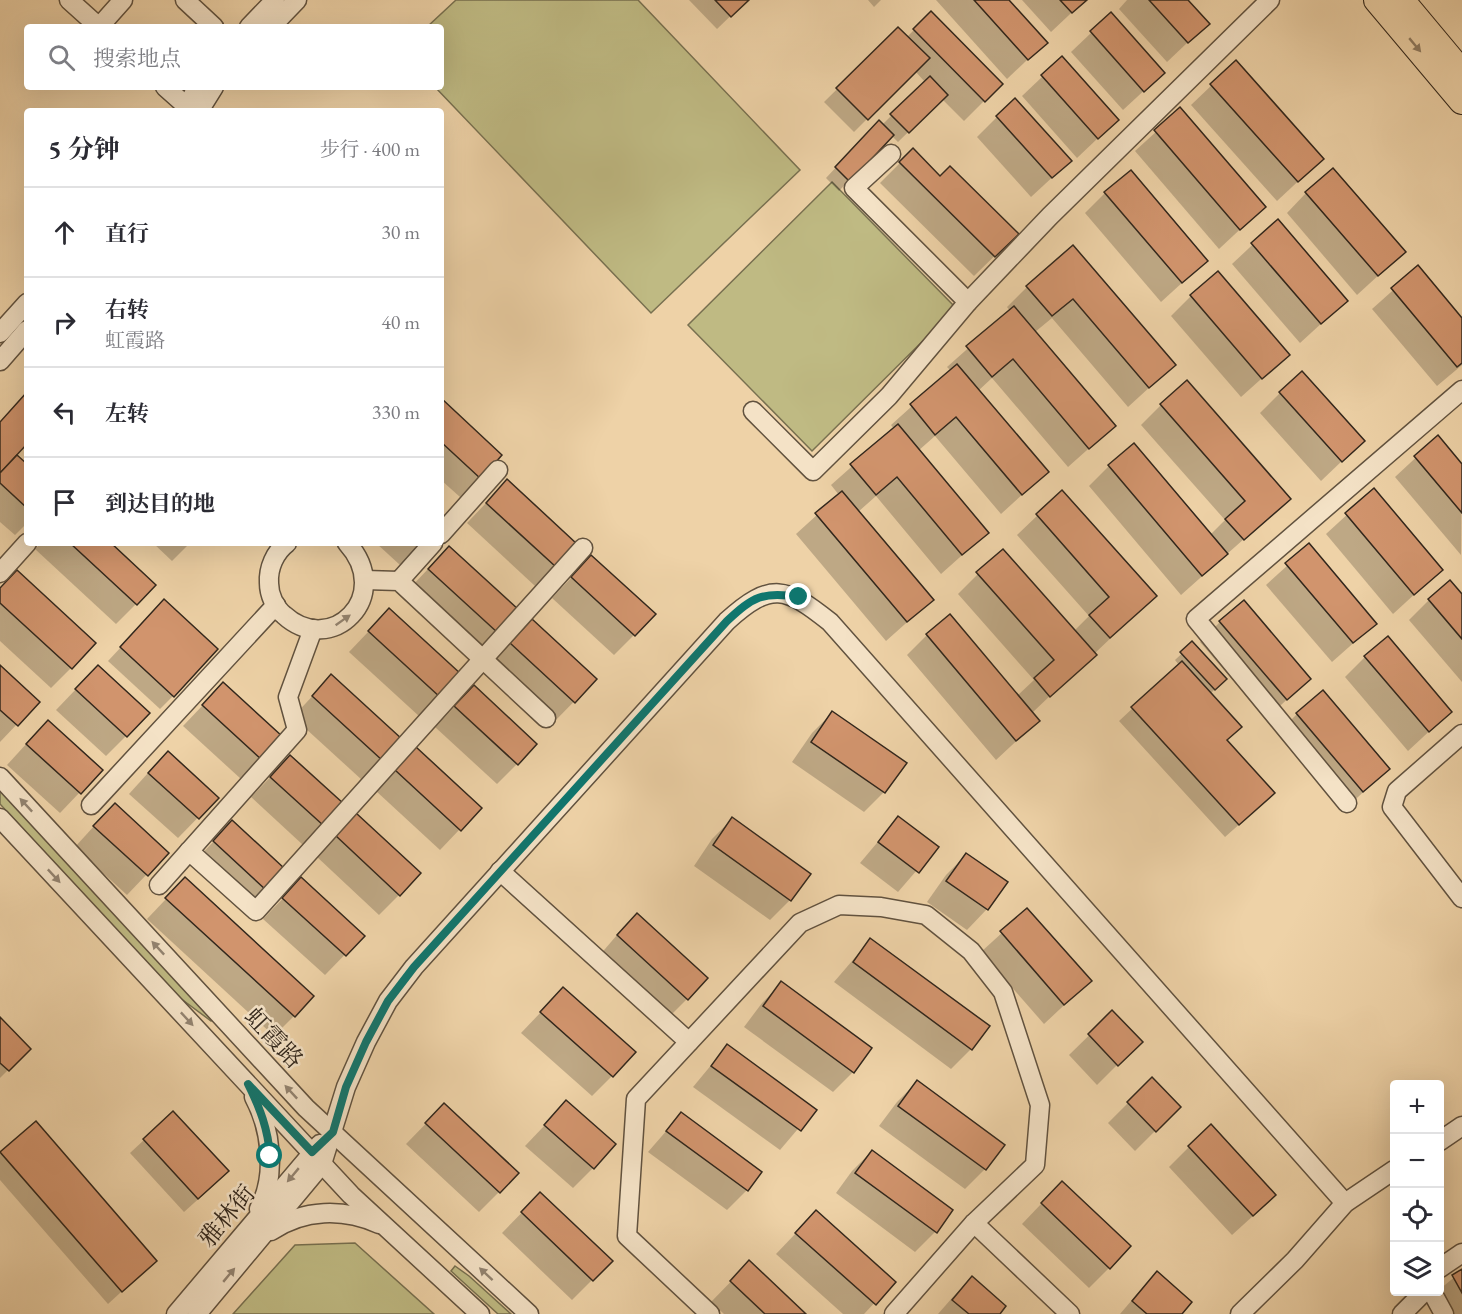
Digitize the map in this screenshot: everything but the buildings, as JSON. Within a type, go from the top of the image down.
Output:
[{"type":"highway","points":[[1377,0],[1462,101]]},
{"type":"highway","points":[[1401,0],[1462,73]]},
{"type":"street","points":[[69,0],[96,24]]},
{"type":"street","points":[[102,24],[123,0]]},
{"type":"street","points":[[185,0],[211,24]]},
{"type":"street","points":[[274,24],[297,0]]},
{"type":"street","points":[[753,411],[813,471],[889,396],[968,302],[1050,216],[1270,0]]},
{"type":"street","points":[[252,24],[270,2]]},
{"type":"street","points":[[168,90],[189,108]]},
{"type":"street","points":[[192,108],[196,90]]},
{"type":"street","points":[[193,108],[211,90]]},
{"type":"street","points":[[891,154],[854,188],[968,302]]},
{"type":"street","points":[[0,333],[24,307]]},
{"type":"street","points":[[0,361],[24,333]]},
{"type":"street","points":[[1347,802],[1196,619],[1462,390]]},
{"type":"street","points":[[444,531],[498,470]]},
{"type":"street","points":[[0,573],[24,546]]},
{"type":"street","points":[[283,546],[275,556],[268,585],[276,605],[291,622],[313,629],[336,626],[350,617],[360,603],[365,580],[358,555],[350,546]]},
{"type":"street","points":[[399,581],[430,546]]},
{"type":"street","points":[[189,851],[256,911],[583,548]]},
{"type":"street","points":[[365,580],[399,581],[546,718]]},
{"type":"street","points":[[333,1132],[356,1064],[388,1001],[414,967],[738,610],[757,597],[774,593],[799,597],[830,622],[1346,1203]]},
{"type":"street","points":[[91,805],[276,605]]},
{"type":"street","points":[[159,885],[297,730],[288,697],[313,629]]},
{"type":"street","points":[[1462,734],[1397,791],[1392,807],[1462,898]]},
{"type":"street","name":"虹霞路","points":[[0,777],[306,1108],[529,1314]]},
{"type":"street","name":"虹霞路","points":[[0,818],[317,1158],[387,1229],[480,1314]]},
{"type":"street","points":[[500,871],[689,1042]]},
{"type":"street","points":[[710,1314],[627,1236],[636,1099],[800,923],[839,905],[881,907],[926,915],[971,951],[1003,992],[1040,1105],[1035,1165],[974,1223],[894,1314]]},
{"type":"street","points":[[248,1084],[260,1108],[268,1133],[270,1156],[268,1179],[256,1231],[302,1216],[324,1213],[345,1213],[367,1219],[387,1229]]},
{"type":"street","points":[[1444,1138],[1462,1126]]},
{"type":"street","name":"雅林街","points":[[176,1314],[256,1231],[317,1158],[333,1132]]},
{"type":"street","points":[[1240,1314],[1346,1203],[1390,1173]]},
{"type":"street","points":[[974,1223],[1070,1314]]},
{"type":"street","name":"雅林街","points":[[197,1314],[256,1231]]},
{"type":"street","points":[[1444,1265],[1462,1253]]},
{"type":"street","points":[[1402,1314],[1420,1296]]},
{"type":"street","points":[[1434,1296],[1444,1314]]},
{"type":"shaded area","points":[[456,0],[638,0],[800,170],[651,313],[438,90],[444,90],[444,24],[430,24]]},
{"type":"shaded area","points":[[832,182],[956,308],[812,451],[688,325]]},
{"type":"shaded area","points":[[0,790],[214,1018],[211,1021],[176,995],[0,804]]},
{"type":"shaded area","points":[[355,1243],[434,1314],[233,1314],[295,1245]]},
{"type":"shaded area","points":[[455,1266],[511,1314],[498,1314],[451,1271]]},
{"type":"route","points":[[270,1156],[268,1133],[260,1108],[248,1084],[312,1152],[333,1132],[346,1087],[366,1042],[388,1001],[414,967],[727,621],[744,605],[757,597],[774,593],[799,597]]}]
